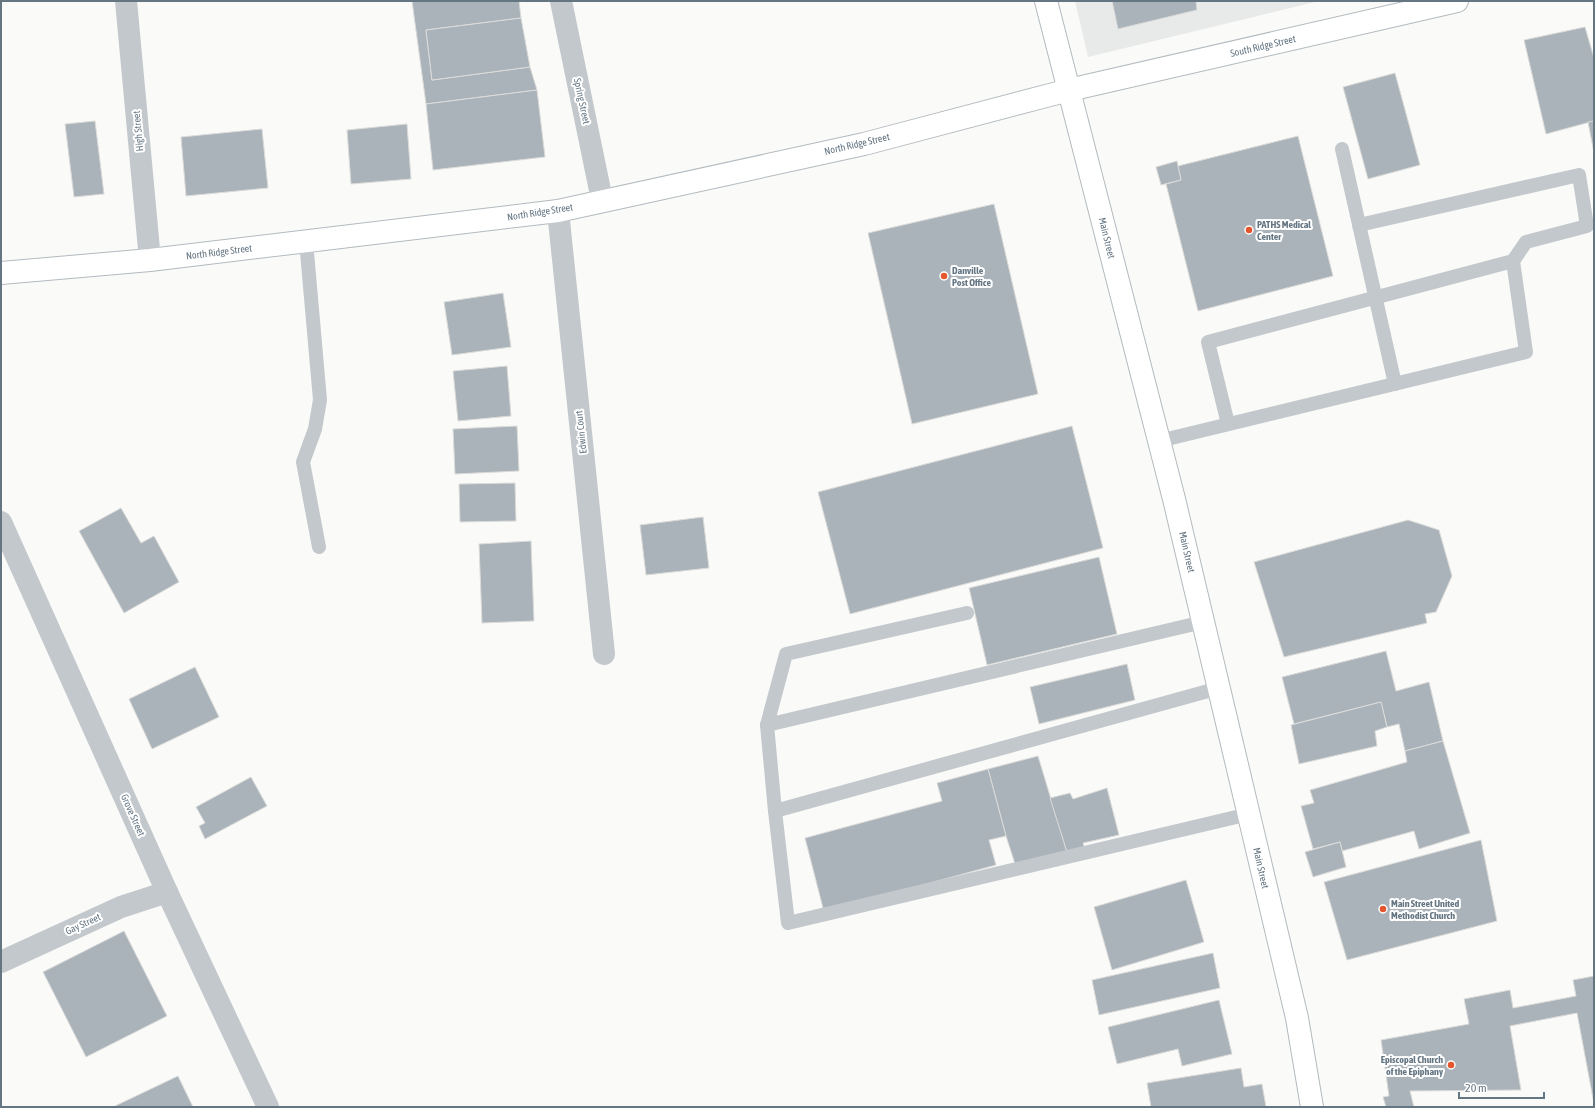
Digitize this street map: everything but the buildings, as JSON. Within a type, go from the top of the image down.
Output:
[{"type":"main road","name":"Main Street","points":[[1046,1],[1160,441],[1297,1018],[1312,1107]]},
{"type":"main road","name":"South Ridge Street","points":[[1069,90],[1457,1]]},
{"type":"main road","name":"North Ridge Street","points":[[1,273],[150,260],[558,211],[602,200],[864,144],[1069,90]]},
{"type":"street","name":"High Street","points":[[126,1],[150,260]]},
{"type":"street","name":"Spring Street","points":[[561,1],[602,200]]},
{"type":"street","name":"Edwin Court","points":[[558,211],[604,654]]},
{"type":"street","name":"Grove Street","points":[[1,522],[167,892],[268,1107]]},
{"type":"street","name":"Gay Street","points":[[1,962],[121,907],[167,892]]},
{"type":"lane","points":[[1342,149],[1395,384]]},
{"type":"lane","points":[[1160,441],[1526,352],[1513,262],[1526,242],[1587,226],[1579,175],[1359,225]]},
{"type":"lane","points":[[306,241],[320,400],[316,429],[303,462],[319,547]]},
{"type":"lane","points":[[1228,424],[1208,342],[1513,262]]},
{"type":"lane","points":[[967,613],[786,654],[767,725],[788,923],[1249,814]]},
{"type":"lane","points":[[767,725],[1203,622]]},
{"type":"lane","points":[[775,811],[1219,688]]},
{"type":"shaded area","points":[[1075,1],[1319,1],[1088,57]]},
{"type":"place","name":"PATHS Medical Center","points":[[1249,230]]},
{"type":"place","name":"Danville Post Office","points":[[944,276]]},
{"type":"place","name":"Main Street United Methodist Church","points":[[1383,909]]},
{"type":"place","name":"Episcopal Church of the Epiphany","points":[[1451,1065]]}]
